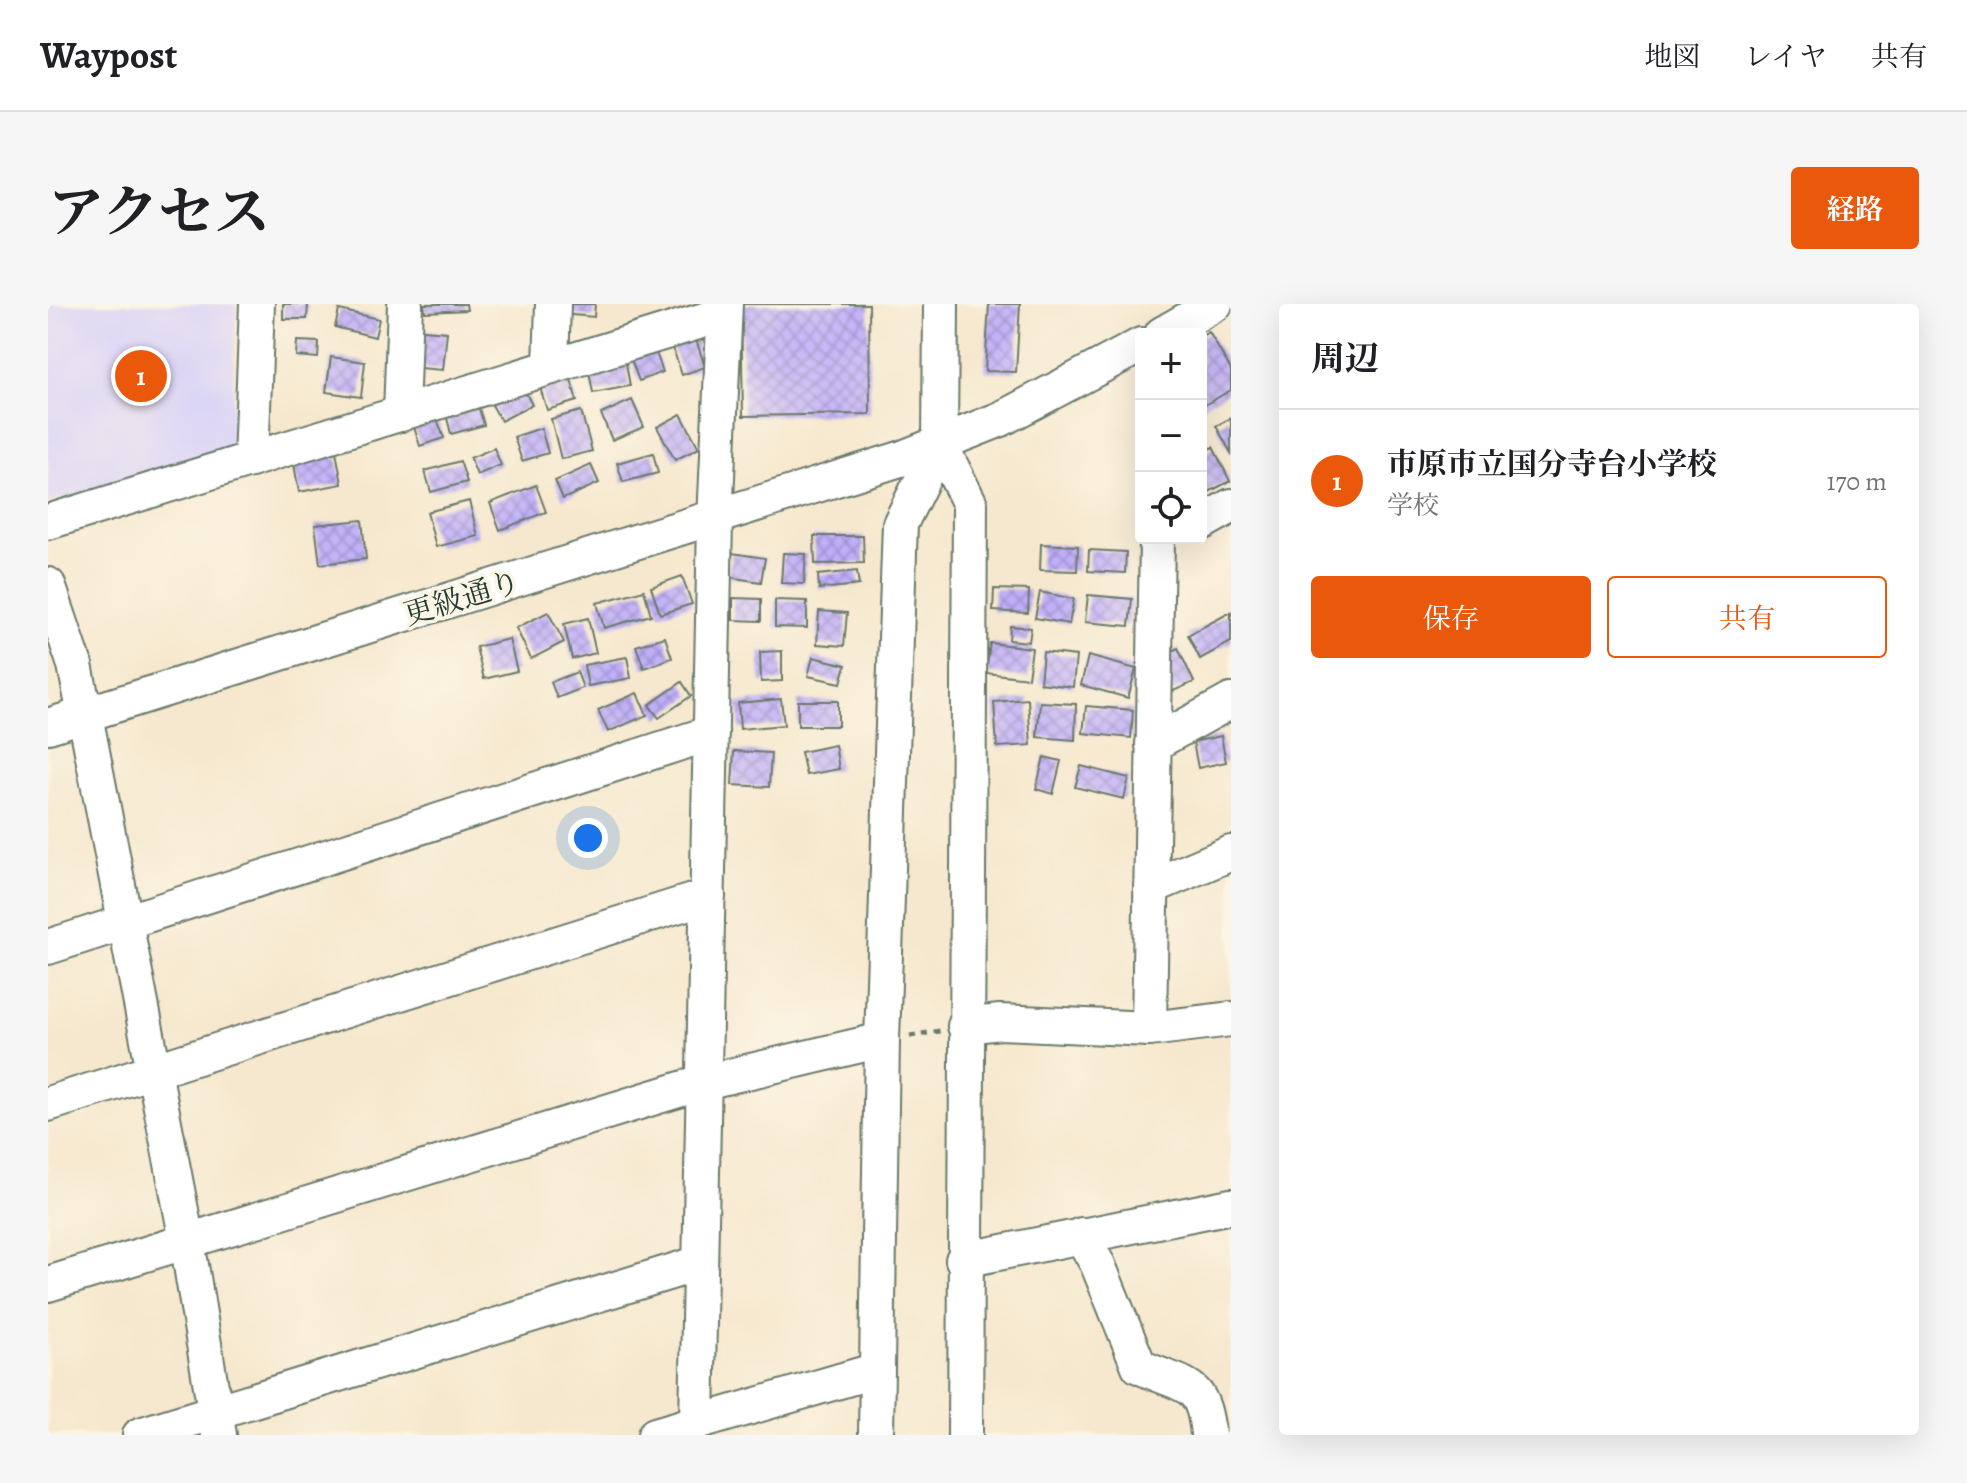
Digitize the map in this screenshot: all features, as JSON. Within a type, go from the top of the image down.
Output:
[{"type":"street","points":[[251,460],[257,304]]},
{"type":"street","points":[[401,414],[405,304]]},
{"type":"street","points":[[551,367],[553,304]]},
{"type":"street","points":[[876,1435],[882,1040],[900,524],[940,444],[941,304]]},
{"type":"street","points":[[1160,304],[1161,328]]},
{"type":"street","points":[[1172,328],[1215,304]]},
{"type":"street","points":[[48,522],[551,367],[725,309],[715,520],[697,1422]]},
{"type":"street","name":"更級通り","points":[[48,726],[874,468],[1001,419],[1135,348]]},
{"type":"street","points":[[940,444],[970,504],[963,1260],[965,1435]]},
{"type":"street","points":[[1207,520],[1231,506]]},
{"type":"street","points":[[1149,1029],[1153,744],[1162,544]]},
{"type":"street","points":[[48,585],[75,665],[187,1241],[217,1423]]},
{"type":"street","points":[[1153,744],[1231,701]]},
{"type":"street","points":[[48,947],[711,733]]},
{"type":"street","points":[[1151,887],[1231,853]]},
{"type":"street","points":[[48,1104],[708,896]]},
{"type":"street","points":[[965,1026],[1000,1022],[1149,1029],[1231,1019]]},
{"type":"street","points":[[48,1284],[704,1082],[882,1040]]},
{"type":"street","points":[[963,1260],[1231,1206]]},
{"type":"street","points":[[1081,1235],[1098,1265],[1139,1366],[1194,1389],[1203,1401],[1208,1435]]},
{"type":"street","points":[[140,1435],[217,1423],[700,1263]]},
{"type":"street","points":[[655,1435],[877,1370]]},
{"type":"path","points":[[882,1040],[965,1026]]},
{"type":"shaded area","points":[[48,304],[236,304],[231,447],[48,503]]},
{"type":"building","points":[[283,304],[308,304],[307,319],[283,319]]},
{"type":"building","points":[[424,304],[466,304],[467,310],[425,312]]},
{"type":"building","points":[[562,304],[595,304],[594,317],[561,314]]},
{"type":"building","points":[[741,304],[869,304],[870,414],[743,416]]},
{"type":"building","points":[[989,304],[1020,304],[1016,372],[985,371]]},
{"type":"building","points":[[339,310],[379,319],[375,337],[335,327]]},
{"type":"building","points":[[692,327],[705,367],[682,375],[668,334]]},
{"type":"building","points":[[411,329],[447,332],[443,370],[407,367]]},
{"type":"building","points":[[1207,333],[1231,370],[1231,390],[1207,404],[1207,400]]},
{"type":"building","points":[[297,341],[319,342],[318,358],[296,356]]},
{"type":"building","points":[[655,350],[663,372],[639,381],[631,359]]},
{"type":"building","points":[[624,353],[630,386],[593,393],[587,360]]},
{"type":"building","points":[[331,357],[365,362],[361,397],[326,392]]},
{"type":"building","points":[[569,372],[577,401],[547,410],[538,381]]},
{"type":"building","points":[[519,379],[532,405],[501,421],[487,396]]},
{"type":"building","points":[[632,400],[644,427],[612,440],[601,414]]},
{"type":"building","points":[[478,405],[484,425],[451,434],[446,414]]},
{"type":"building","points":[[581,411],[592,451],[561,459],[551,419]]},
{"type":"building","points":[[435,414],[444,438],[420,446],[412,421]]},
{"type":"building","points":[[681,414],[699,448],[675,460],[657,427]]},
{"type":"building","points":[[1231,418],[1231,453],[1216,426]]},
{"type":"building","points":[[541,428],[548,453],[522,461],[514,437]]},
{"type":"building","points":[[335,446],[342,484],[299,492],[292,453]]},
{"type":"building","points":[[1213,447],[1230,481],[1207,493],[1207,472],[1207,450]]},
{"type":"building","points":[[494,448],[501,465],[477,475],[470,458]]},
{"type":"building","points":[[653,453],[658,473],[623,482],[617,463]]},
{"type":"building","points":[[460,461],[467,482],[431,492],[425,471]]},
{"type":"building","points":[[591,465],[599,483],[563,499],[555,481]]},
{"type":"building","points":[[536,485],[546,512],[500,530],[490,503]]},
{"type":"building","points":[[469,501],[478,536],[436,547],[427,512]]},
{"type":"building","points":[[362,520],[366,559],[320,564],[315,525]]},
{"type":"building","points":[[814,536],[863,536],[864,563],[815,564]]},
{"type":"building","points":[[1041,544],[1078,546],[1077,571],[1040,570]]},
{"type":"building","points":[[1089,550],[1126,552],[1125,573],[1088,571]]},
{"type":"building","points":[[732,553],[765,558],[761,582],[728,577]]},
{"type":"building","points":[[783,553],[806,554],[804,584],[781,583]]},
{"type":"building","points":[[857,571],[859,585],[819,589],[818,575]]},
{"type":"building","points":[[682,576],[692,604],[660,614],[651,587]]},
{"type":"building","points":[[994,589],[1029,590],[1028,613],[993,611]]},
{"type":"building","points":[[644,590],[651,615],[604,628],[597,603]]},
{"type":"building","points":[[1040,592],[1074,599],[1069,624],[1035,618]]},
{"type":"building","points":[[1088,595],[1132,599],[1129,626],[1085,622]]},
{"type":"building","points":[[733,598],[761,599],[761,621],[733,620]]},
{"type":"building","points":[[775,600],[807,601],[807,628],[775,627]]},
{"type":"building","points":[[819,611],[847,613],[844,646],[817,644]]},
{"type":"building","points":[[548,612],[564,642],[531,659],[516,628]]},
{"type":"building","points":[[1231,612],[1231,642],[1200,659],[1188,635]]},
{"type":"building","points":[[588,618],[596,653],[572,659],[564,624]]},
{"type":"building","points":[[1010,626],[1031,628],[1029,642],[1009,640]]},
{"type":"building","points":[[665,637],[672,658],[644,668],[636,646]]},
{"type":"building","points":[[509,639],[517,671],[484,679],[476,647]]},
{"type":"building","points":[[990,643],[1032,648],[1028,678],[986,673]]},
{"type":"building","points":[[1178,648],[1194,682],[1171,692],[1155,659]]},
{"type":"building","points":[[782,651],[782,681],[761,682],[760,652]]},
{"type":"building","points":[[1043,652],[1076,656],[1073,687],[1040,683]]},
{"type":"building","points":[[1088,656],[1136,669],[1128,698],[1081,685]]},
{"type":"building","points":[[627,657],[631,678],[588,686],[584,665]]},
{"type":"building","points":[[813,657],[846,665],[841,683],[808,676]]},
{"type":"building","points":[[577,672],[583,688],[557,698],[551,682]]},
{"type":"building","points":[[682,682],[691,696],[659,718],[649,705]]},
{"type":"building","points":[[637,693],[647,715],[608,732],[598,710]]},
{"type":"building","points":[[781,699],[784,725],[740,729],[738,703]]},
{"type":"building","points":[[1028,699],[1031,745],[997,747],[994,702]]},
{"type":"building","points":[[798,701],[838,701],[838,726],[798,726]]},
{"type":"building","points":[[1040,702],[1076,704],[1075,740],[1037,737]]},
{"type":"building","points":[[1086,706],[1133,710],[1131,738],[1083,733]]},
{"type":"building","points":[[1221,736],[1226,762],[1198,768],[1193,742]]},
{"type":"building","points":[[835,745],[839,769],[806,775],[801,752]]},
{"type":"building","points":[[734,751],[771,753],[769,787],[732,785]]},
{"type":"building","points":[[1044,757],[1061,761],[1053,794],[1036,789]]},
{"type":"building","points":[[1081,766],[1129,778],[1124,799],[1075,787]]},
{"type":"place","name":"市原市立国分寺台小学校","points":[[141,376]]}]
